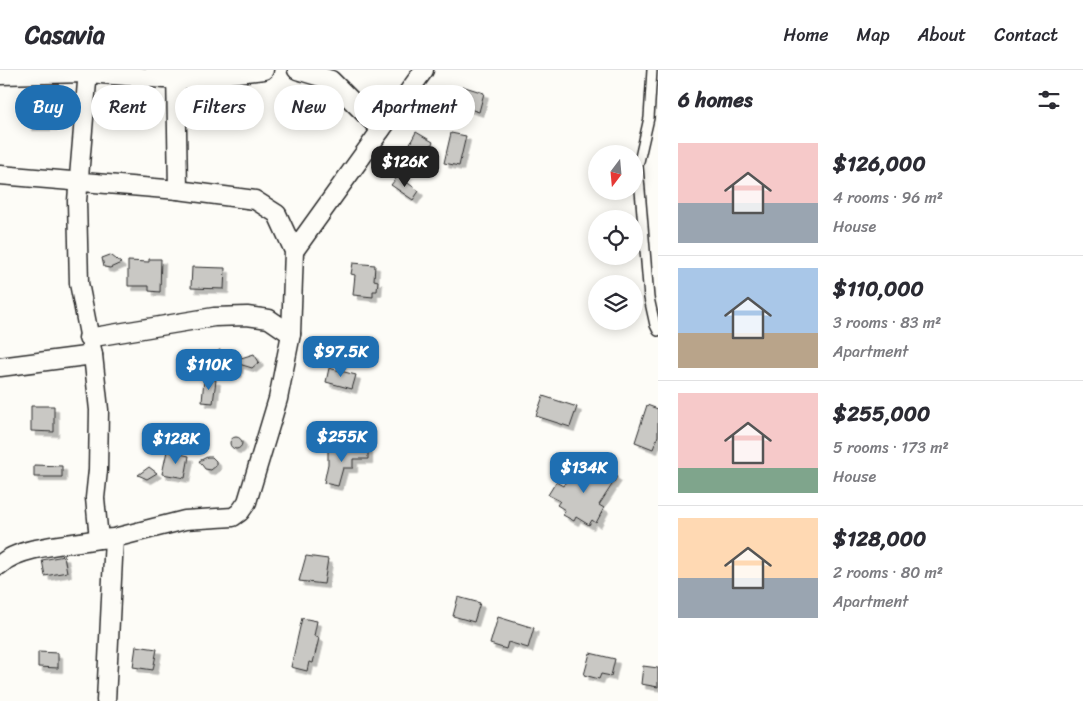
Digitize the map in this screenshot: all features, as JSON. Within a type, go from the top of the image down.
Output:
[{"type":"street","points":[[0,75],[88,71],[177,75],[264,70]]},
{"type":"street","points":[[297,70],[332,75],[354,100]]},
{"type":"street","points":[[413,85],[424,70]]},
{"type":"street","points":[[88,71],[77,201],[79,283],[88,338],[93,355],[99,410],[98,470],[94,498],[106,539],[106,701]]},
{"type":"street","points":[[177,75],[178,190]]},
{"type":"street","points":[[294,251],[381,130]]},
{"type":"street","points":[[0,175],[178,190],[261,202],[280,218],[294,251],[291,334],[278,399],[246,502],[240,512],[233,516],[177,522],[106,539],[23,553],[7,559],[0,565]]},
{"type":"street","points":[[88,338],[214,317],[248,316],[269,319],[291,334]]},
{"type":"street","points":[[0,367],[93,355]]},
{"type":"lane","points":[[652,70],[649,118],[638,166],[649,298],[658,331]]},
{"type":"building","points":[[475,90],[484,93],[479,112],[475,111]]},
{"type":"building","points":[[416,132],[433,142],[421,164],[404,155]]},
{"type":"building","points":[[451,133],[466,136],[459,166],[444,163]]},
{"type":"building","points":[[398,176],[419,191],[413,200],[391,185]]},
{"type":"building","points":[[110,255],[121,263],[110,268],[104,267],[102,258]]},
{"type":"building","points":[[149,259],[161,259],[160,292],[149,291],[149,286],[128,286],[128,261],[149,262]]},
{"type":"building","points":[[353,263],[375,265],[374,280],[378,281],[377,291],[373,291],[373,297],[353,295],[355,275],[351,274]]},
{"type":"building","points":[[192,267],[225,268],[224,289],[191,288]]},
{"type":"building","points":[[343,347],[348,354],[338,369],[335,352],[337,348]]},
{"type":"building","points":[[219,350],[241,355],[241,358],[254,354],[259,362],[252,368],[239,364],[237,373],[215,368]]},
{"type":"building","points":[[329,368],[356,375],[352,389],[326,382]]},
{"type":"building","points":[[204,379],[216,380],[213,403],[202,402]]},
{"type":"building","points":[[543,396],[577,407],[570,427],[536,416]]},
{"type":"building","points":[[647,405],[658,409],[658,436],[653,449],[635,442]]},
{"type":"building","points":[[31,406],[54,406],[54,432],[31,431]]},
{"type":"building","points":[[234,437],[238,437],[242,443],[238,449],[234,449],[230,445],[230,441]]},
{"type":"building","points":[[368,448],[368,459],[353,459],[353,468],[343,468],[338,486],[324,483],[328,464],[328,449]]},
{"type":"building","points":[[167,451],[189,456],[185,478],[162,474]]},
{"type":"building","points":[[212,457],[216,461],[216,466],[211,470],[205,469],[199,461]]},
{"type":"building","points":[[34,465],[62,466],[62,477],[34,477]]},
{"type":"building","points":[[598,465],[617,477],[599,505],[604,508],[596,523],[592,520],[589,525],[576,517],[574,521],[563,515],[565,510],[557,505],[560,501],[548,495],[556,482],[563,486],[574,469],[589,478]]},
{"type":"building","points":[[149,467],[157,473],[147,479],[138,475]]},
{"type":"building","points":[[64,556],[67,572],[45,576],[42,560]]},
{"type":"building","points":[[306,556],[328,559],[324,584],[299,581]]},
{"type":"building","points":[[458,597],[480,603],[474,622],[453,616]]},
{"type":"building","points":[[498,617],[534,628],[528,648],[508,642],[506,649],[490,644]]},
{"type":"building","points":[[302,618],[317,621],[314,636],[319,638],[313,663],[309,662],[307,671],[291,667]]},
{"type":"building","points":[[136,646],[157,649],[153,670],[133,667]]},
{"type":"building","points":[[38,652],[58,653],[58,668],[38,667]]},
{"type":"building","points":[[590,653],[615,659],[611,676],[601,674],[599,679],[584,675]]},
{"type":"building","points":[[643,666],[658,668],[658,687],[641,684]]}]
